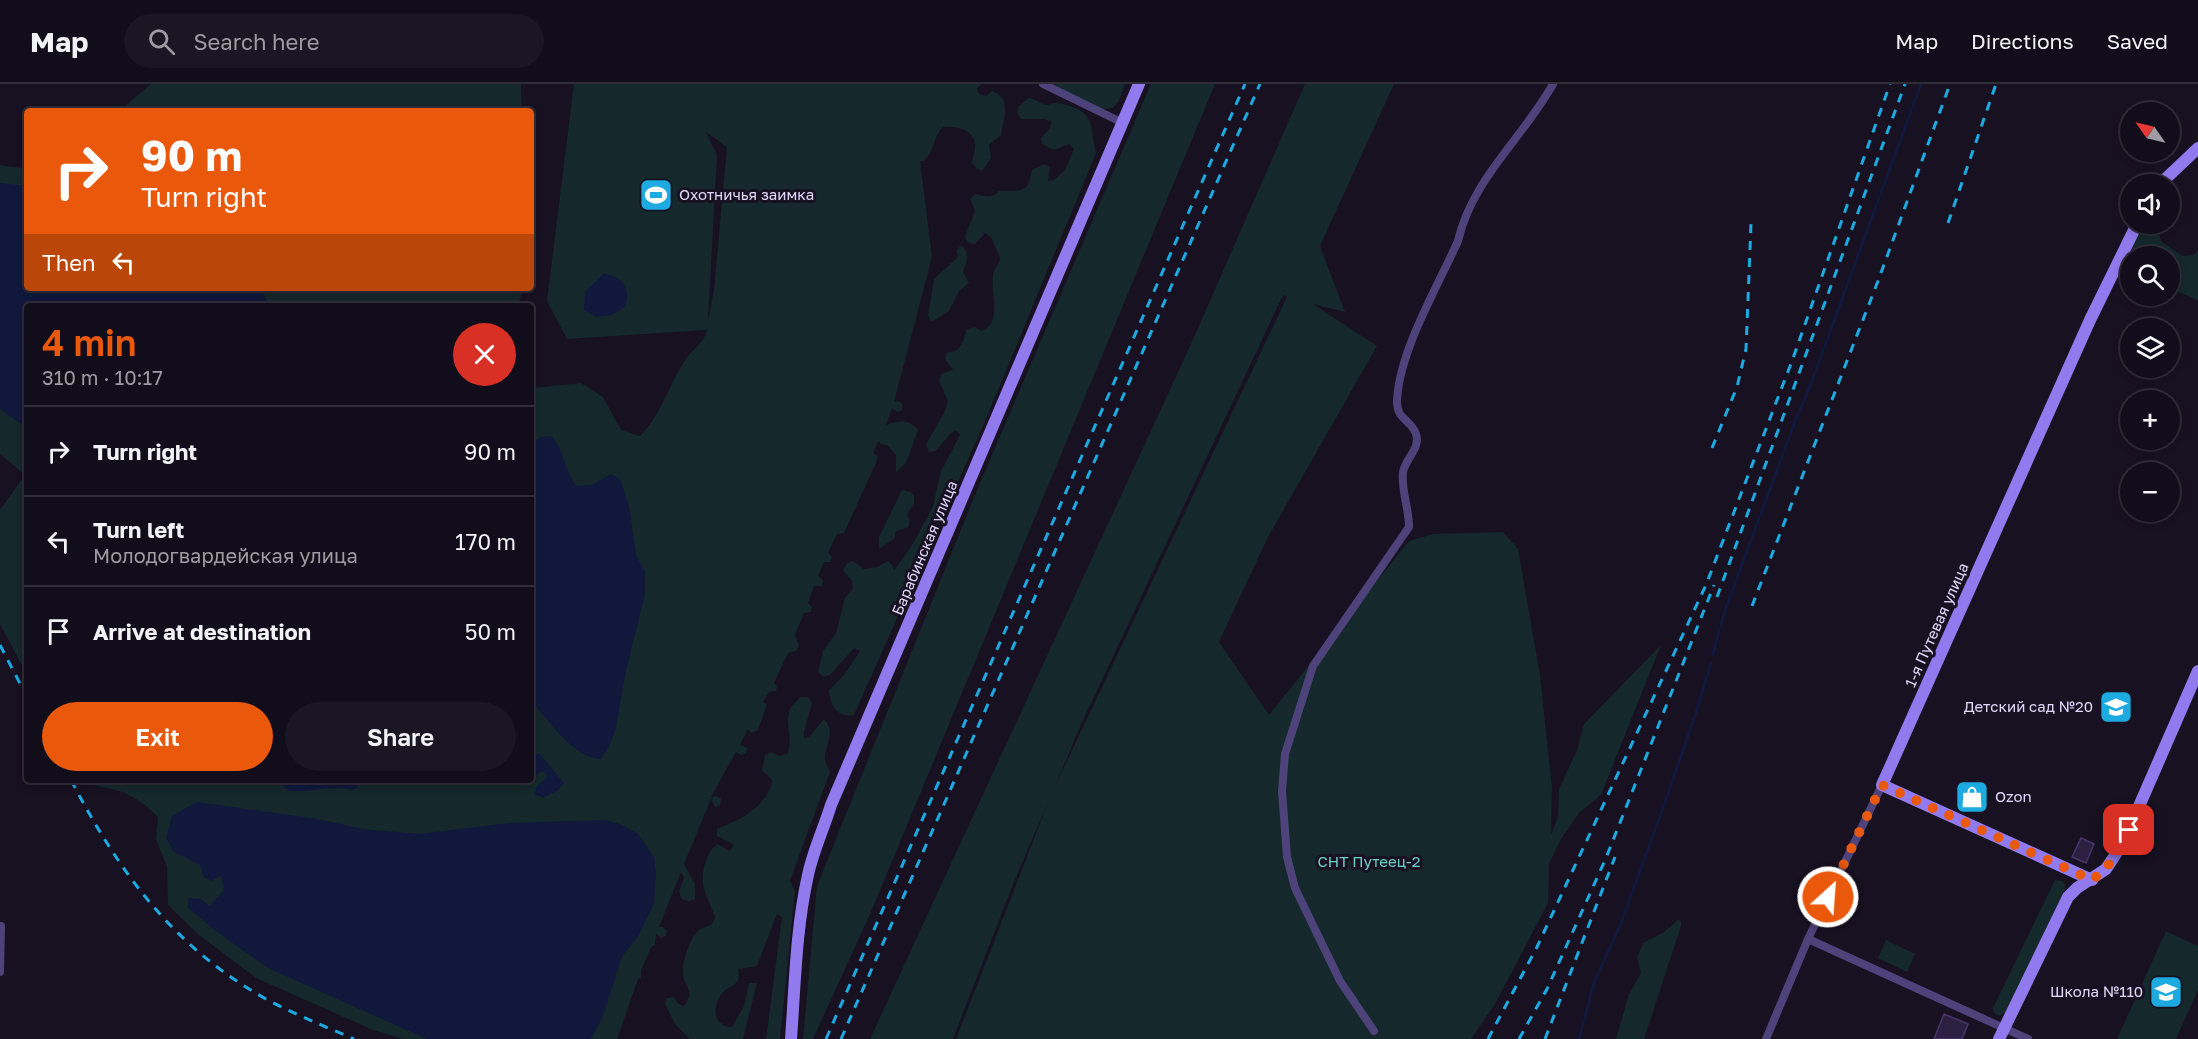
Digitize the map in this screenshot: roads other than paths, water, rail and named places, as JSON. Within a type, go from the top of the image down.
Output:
[{"type":"street","points":[[1042,84],[1123,123]]},
{"type":"street","name":"Барабинская улица","points":[[791,1039],[805,893],[809,873],[831,805],[1139,84]]},
{"type":"street","points":[[1374,1031],[1340,981],[1295,888],[1287,857],[1282,791],[1285,754],[1313,666],[1409,527],[1409,514],[1403,487],[1404,470],[1417,445],[1417,435],[1398,411],[1397,401],[1401,371],[1409,349],[1458,241],[1462,223],[1474,196],[1537,110],[1553,84]]},
{"type":"street","points":[[2171,174],[2198,148]]},
{"type":"street","name":"1-я Путевая улица","points":[[1767,1039],[1808,939],[1882,785],[2090,320],[2132,234]]},
{"type":"street","points":[[2002,1034],[2068,897],[2077,888],[2106,869],[2123,843],[2198,671]]},
{"type":"street","points":[[1882,785],[2092,880]]},
{"type":"street","points":[[0,972],[2,926]]},
{"type":"street","points":[[1808,939],[2002,1034],[2028,1039]]},
{"type":"water","points":[[0,183],[24,186],[24,291],[262,291],[268,303],[24,303],[24,426],[0,409]]},
{"type":"water","points":[[603,274],[620,280],[626,288],[627,300],[625,307],[612,315],[595,317],[584,310],[585,292]]},
{"type":"water","points":[[552,436],[576,486],[592,485],[611,474],[620,479],[629,505],[636,555],[645,572],[645,594],[625,675],[616,728],[608,749],[601,759],[591,757],[571,745],[534,704],[534,442],[541,437]]},
{"type":"water","points":[[540,754],[564,783],[558,790],[543,798],[535,794],[537,786],[548,776],[542,771],[534,775],[534,755]]},
{"type":"water","points":[[283,783],[355,783],[357,788],[300,791],[285,789]]},
{"type":"water","points":[[197,802],[318,819],[362,829],[420,834],[509,823],[606,820],[622,825],[638,834],[654,857],[656,873],[654,903],[638,937],[622,956],[603,1016],[591,1039],[427,1039],[268,968],[213,929],[188,907],[188,898],[201,899],[209,906],[224,890],[221,876],[211,881],[204,877],[200,865],[174,852],[166,838],[172,816]]},
{"type":"waterway","points":[[1713,654],[1724,613],[1921,84]]},
{"type":"waterway","points":[[1579,1039],[1594,983],[1621,923],[1695,716],[1711,663]]},
{"type":"railway","points":[[826,1039],[1245,84]]},
{"type":"railway","points":[[841,1039],[1260,84]]},
{"type":"railway","points":[[1488,1039],[1537,947],[1706,585],[1792,361],[1890,84]]},
{"type":"railway","points":[[1717,597],[1905,84]]},
{"type":"railway","points":[[1752,606],[1878,281],[1950,84]]},
{"type":"railway","points":[[1948,223],[1996,84]]},
{"type":"railway","points":[[1712,448],[1737,387],[1746,349],[1751,224]]},
{"type":"railway","points":[[1519,1039],[1547,989],[1606,858],[1714,585]]},
{"type":"railway","points":[[0,645],[24,691]]},
{"type":"railway","points":[[73,783],[89,814],[129,876],[176,931],[203,956],[266,999],[354,1039]]},
{"type":"railway","points":[[1545,1039],[1615,857]]},
{"type":"place","name":"Охотничья заимка","points":[[656,195]]},
{"type":"place","name":"Детский сад №20","points":[[2116,707]]},
{"type":"place","name":"Ozon","points":[[1972,797]]},
{"type":"place","name":"Школа №110","points":[[2166,992]]},
{"type":"park label","name":"СНТ Путеец-2","points":[[1369,862]]}]
